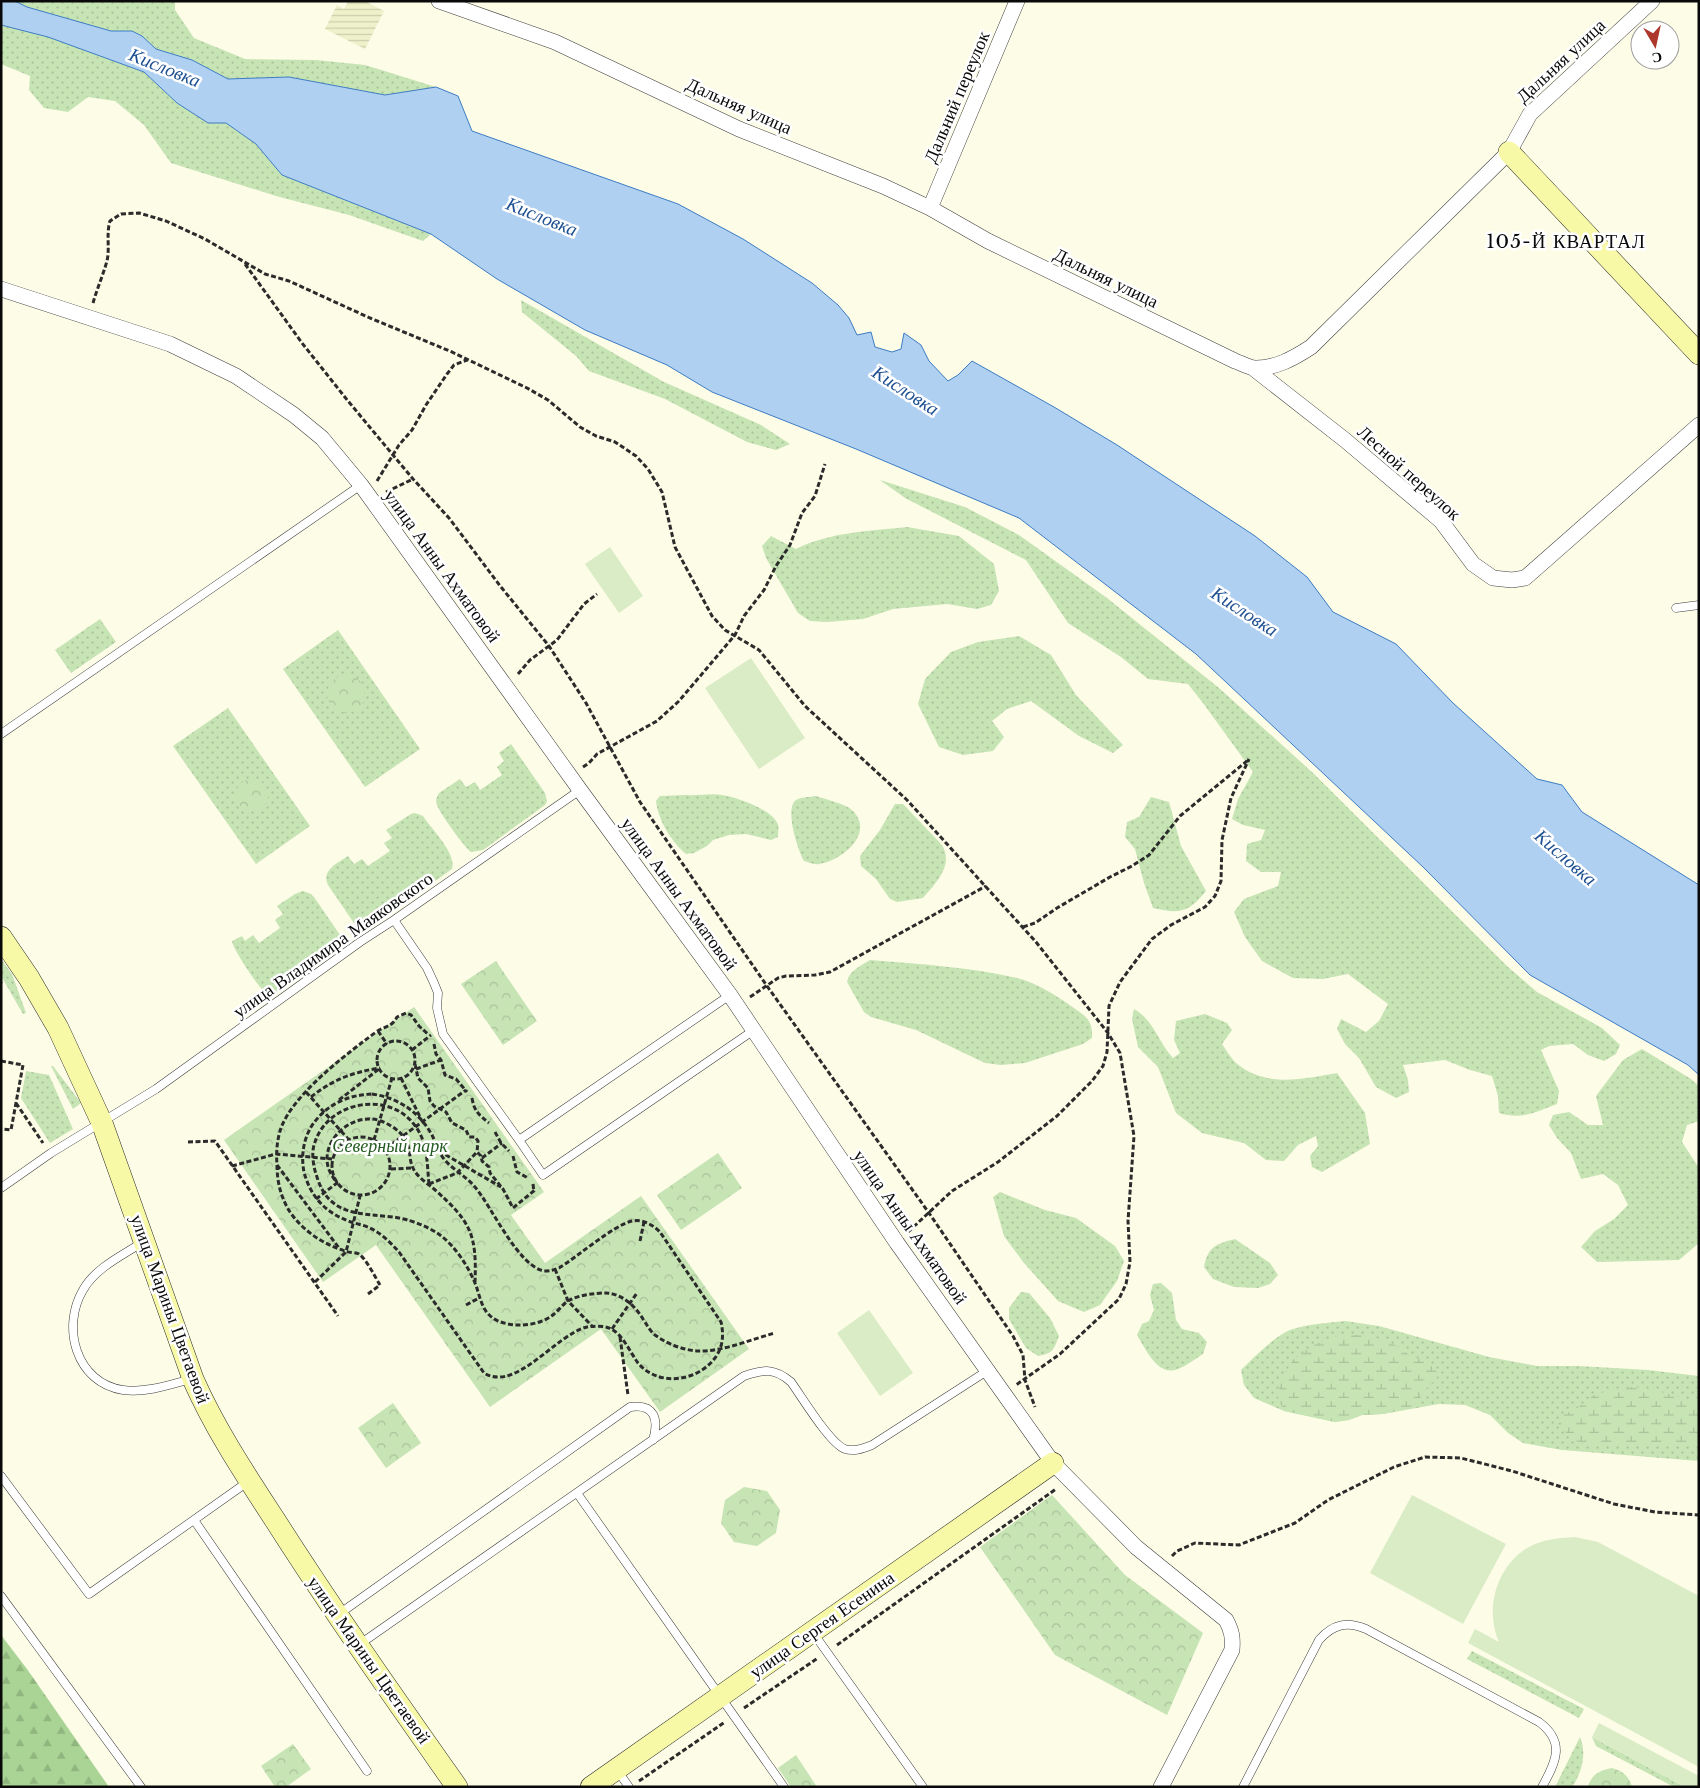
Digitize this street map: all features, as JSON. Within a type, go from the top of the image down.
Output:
[{"type":"street","name":"Дальняя улица","points":[[439,1],[555,42],[739,129],[866,179],[930,208],[988,241],[1253,368],[1271,367],[1311,347],[1509,152],[1530,114],[1652,1]]},
{"type":"street","name":"Дальний переулок","points":[[930,208],[1017,1]]},
{"type":"street","points":[[1509,152],[1699,354]]},
{"type":"street","name":"улица Анны Ахматовой","points":[[1,289],[170,344],[236,376],[294,415],[322,438],[367,493],[733,1000],[897,1243],[1053,1463],[1136,1547],[1226,1620],[1231,1630],[1232,1650],[1162,1787]]},
{"type":"street","name":"Лесной переулок","points":[[1253,368],[1344,440],[1441,521],[1473,564],[1494,578],[1512,580],[1525,578],[1699,425]]},
{"type":"street","name":"улица Марины Цветаевой","points":[[1,937],[29,978],[58,1028],[102,1123],[193,1379],[206,1409],[223,1439],[337,1615],[457,1787]]},
{"type":"street","name":"улица Сергея Есенина","points":[[591,1787],[1053,1463]]},
{"type":"lane","points":[[1,734],[367,493]]},
{"type":"lane","points":[[1676,608],[1699,605]]},
{"type":"lane","name":"улица Владимира Маяковского","points":[[1,1188],[51,1154],[156,1089],[360,942],[580,790]]},
{"type":"lane","points":[[394,920],[427,968],[434,983],[438,993],[438,1019],[443,1034],[543,1175],[754,1030]]},
{"type":"lane","points":[[516,1137],[733,1000]]},
{"type":"lane","points":[[144,1241],[98,1272],[83,1290],[75,1310],[72,1332],[76,1351],[86,1369],[102,1382],[122,1390],[143,1390],[193,1379]]},
{"type":"lane","points":[[358,1645],[744,1376],[757,1371],[770,1370],[782,1375],[791,1382],[832,1438],[845,1449],[860,1450],[872,1445],[987,1370]]},
{"type":"lane","points":[[337,1615],[630,1407],[646,1408],[656,1419],[657,1427],[653,1440]]},
{"type":"lane","points":[[1,1476],[89,1594],[250,1480]]},
{"type":"lane","points":[[577,1493],[784,1787]]},
{"type":"lane","points":[[194,1520],[368,1772]]},
{"type":"lane","points":[[1,1596],[141,1787]]},
{"type":"lane","points":[[1243,1787],[1319,1640],[1335,1626],[1346,1624],[1366,1629],[1548,1728],[1555,1741],[1556,1757],[1542,1787]]},
{"type":"lane","points":[[812,1631],[923,1787]]},
{"type":"lane","points":[[616,1769],[628,1787]]},
{"type":"path","points":[[88,318],[107,260],[107,230],[110,222],[121,214],[139,213],[166,221],[204,239],[265,274],[289,281],[370,318],[468,359],[527,388],[548,400],[580,427],[596,436],[615,442],[636,456],[648,469],[662,492],[675,546],[712,616],[725,630],[759,650],[805,706],[907,800],[1023,927],[1108,1034],[1120,1054],[1134,1136],[1128,1221],[1130,1262],[1126,1284],[1119,1299],[1060,1354],[1025,1380],[1003,1393]]},
{"type":"path","points":[[243,262],[302,343],[412,478],[449,518],[549,646],[586,703],[640,802],[767,986],[929,1213],[1013,1336],[1023,1355],[1025,1380],[1037,1410]]},
{"type":"path","points":[[367,493],[392,454],[412,430],[447,374],[454,365],[468,359]]},
{"type":"path","points":[[570,776],[589,763],[597,754],[657,721],[679,701],[735,635],[744,616],[764,590],[790,544],[802,513],[815,496],[825,464]]},
{"type":"path","points":[[367,493],[412,478]]},
{"type":"path","points":[[506,687],[530,660],[557,640],[584,604],[597,594]]},
{"type":"path","points":[[897,1243],[952,1191],[998,1162],[1064,1109],[1092,1081],[1103,1066],[1107,1052],[1109,1006],[1120,982],[1152,939],[1171,924],[1205,907],[1215,896],[1221,881],[1222,840],[1231,798],[1249,759],[1180,816],[1149,855],[1057,908],[1036,924],[1023,927]]},
{"type":"path","points":[[733,1000],[767,986],[778,978],[830,972],[986,886]]},
{"type":"path","points":[[368,1294],[380,1286],[358,1253],[346,1252],[313,1236],[289,1211],[280,1192],[276,1154],[278,1139],[287,1116],[306,1092],[336,1064],[378,1031],[388,1028],[397,1017],[406,1013],[411,1014],[418,1026],[430,1036],[445,1075],[456,1079],[472,1096],[477,1113],[491,1126],[501,1143],[512,1154],[518,1172],[530,1180],[534,1192]]},
{"type":"path","points":[[412,1050],[430,1036],[438,1019]]},
{"type":"path","points":[[378,1031],[387,1044]]},
{"type":"path","points":[[415,1064],[409,1074],[401,1078],[392,1078],[386,1076],[380,1068],[379,1053],[387,1044],[405,1043],[412,1050],[415,1058],[418,1078],[428,1088],[430,1101],[434,1106],[446,1112],[452,1123],[466,1130],[469,1137],[475,1138],[478,1141],[477,1152],[457,1173],[429,1184]]},
{"type":"path","points":[[416,1069],[440,1060]]},
{"type":"path","points":[[1,1061],[23,1065],[11,1130],[1,1128]]},
{"type":"path","points":[[311,1097],[323,1087],[345,1076],[380,1068]]},
{"type":"path","points":[[380,1068],[324,1112],[315,1122],[304,1143],[303,1156],[306,1179],[310,1190],[327,1211],[353,1223],[370,1228],[391,1243],[484,1373],[498,1378],[516,1373],[570,1335],[592,1326],[612,1328],[620,1336],[639,1364],[656,1376],[671,1379],[685,1378],[698,1373],[715,1357],[723,1341],[721,1322],[660,1232],[644,1222],[631,1221],[555,1270],[544,1271],[537,1268],[520,1254],[474,1186],[457,1173],[443,1158],[401,1078]]},
{"type":"path","points":[[374,1140],[392,1078]]},
{"type":"path","points":[[386,1149],[477,1083]]},
{"type":"path","points":[[306,1092],[348,1140]]},
{"type":"path","points":[[324,1112],[346,1098],[372,1094],[387,1096],[410,1108],[423,1122]]},
{"type":"path","points":[[16,1103],[51,1154]]},
{"type":"path","points":[[429,1184],[426,1151],[416,1127],[409,1119],[396,1110],[384,1105],[354,1106],[341,1111],[330,1119],[320,1131],[314,1144],[315,1171],[324,1193],[332,1202],[341,1209],[355,1214],[395,1217],[417,1223],[440,1236],[468,1268],[478,1298],[488,1315],[499,1321],[524,1324],[538,1323],[546,1320],[568,1301],[595,1294],[608,1293],[620,1296],[630,1303],[642,1316],[654,1334],[673,1346],[699,1351],[720,1348],[775,1333]]},
{"type":"path","points":[[337,1184],[332,1168],[332,1159],[336,1151],[348,1140],[357,1137],[366,1137],[374,1140],[386,1149],[391,1169],[389,1178],[384,1185],[369,1195],[360,1196],[343,1190],[337,1184],[330,1174],[327,1159],[334,1136],[340,1130],[359,1121],[372,1119],[380,1120],[394,1127],[407,1142],[413,1168],[420,1178],[429,1184],[460,1214],[468,1227],[474,1243],[474,1282]]},
{"type":"path","points":[[482,1158],[501,1143],[516,1137]]},
{"type":"path","points":[[188,1142],[215,1141],[338,1316]]},
{"type":"path","points":[[438,1150],[503,1189]]},
{"type":"path","points":[[477,1152],[482,1161],[489,1167],[490,1173],[503,1189],[513,1208],[534,1192],[543,1175]]},
{"type":"path","points":[[232,1166],[276,1154],[332,1159]]},
{"type":"path","points":[[277,1164],[339,1249]]},
{"type":"path","points":[[391,1169],[413,1168]]},
{"type":"path","points":[[316,1199],[337,1184]]},
{"type":"path","points":[[315,1282],[346,1252],[360,1196]]},
{"type":"path","points":[[640,1241],[644,1222]]},
{"type":"path","points":[[555,1270],[568,1301],[592,1326]]},
{"type":"path","points":[[612,1328],[637,1293]]},
{"type":"path","points":[[466,1305],[478,1298]]},
{"type":"path","points":[[620,1336],[630,1407]]},
{"type":"path","points":[[1161,1567],[1177,1551],[1195,1543],[1239,1545],[1295,1524],[1328,1500],[1394,1467],[1425,1457],[1461,1458],[1503,1469],[1614,1504],[1655,1512],[1699,1515]]},
{"type":"path","points":[[639,1781],[827,1652],[1069,1480]]},
{"type":"green space","points":[[15,1],[175,1],[175,10],[194,38],[245,59],[316,60],[365,65],[436,87],[385,95],[289,77],[228,79],[192,60],[156,49],[142,36],[132,31],[111,31],[27,7]]},
{"type":"green space","points":[[348,1],[365,1],[384,11],[365,49],[325,29],[337,5],[344,9]]},
{"type":"green space","points":[[1,25],[48,37],[144,72],[177,103],[208,123],[226,123],[256,144],[282,175],[431,234],[423,241],[349,215],[276,196],[171,163],[144,125],[115,101],[88,97],[68,112],[44,108],[29,90],[30,76],[1,64]]},
{"type":"green space","points":[[521,300],[664,382],[761,425],[790,444],[776,450],[747,442],[665,399],[589,371],[576,356],[522,312]]},
{"type":"green space","points":[[880,480],[965,507],[1019,535],[1107,598],[1219,688],[1313,773],[1508,967],[1537,992],[1602,1028],[1620,1045],[1616,1054],[1604,1061],[1588,1055],[1573,1044],[1549,1046],[1541,1050],[1559,1091],[1557,1104],[1535,1112],[1515,1116],[1499,1113],[1498,1096],[1492,1076],[1445,1060],[1403,1065],[1408,1080],[1409,1092],[1396,1098],[1376,1087],[1359,1058],[1345,1044],[1337,1029],[1341,1019],[1366,1032],[1379,1021],[1388,1004],[1348,974],[1323,979],[1293,978],[1262,961],[1245,937],[1234,912],[1244,899],[1278,886],[1281,872],[1261,872],[1246,861],[1247,844],[1261,840],[1265,830],[1243,825],[1232,819],[1238,799],[1253,772],[1188,684],[1148,679],[1121,657],[1068,623],[1026,560],[905,498]]},
{"type":"green space","points":[[907,527],[959,536],[994,564],[999,591],[991,605],[977,609],[947,604],[893,609],[863,619],[827,622],[810,621],[798,613],[766,558],[762,546],[771,536],[796,549],[809,543],[836,536]]},
{"type":"green space","points":[[610,547],[643,596],[619,613],[585,564]]},
{"type":"green space","points":[[100,619],[116,642],[71,673],[55,650]]},
{"type":"green space","points":[[338,630],[420,749],[365,787],[283,669]]},
{"type":"green space","points":[[1019,636],[1051,655],[1076,695],[1123,745],[1113,753],[1079,736],[1031,701],[1007,709],[992,721],[1004,737],[993,751],[963,755],[939,747],[918,704],[925,679],[951,652],[978,642]]},
{"type":"green space","points":[[751,658],[805,738],[759,769],[705,688]]},
{"type":"green space","points":[[346,675],[359,681],[365,694],[359,707],[346,713],[333,707],[327,694],[333,681]]},
{"type":"green space","points":[[228,708],[310,826],[256,864],[173,746]]},
{"type":"green space","points":[[511,744],[545,793],[547,801],[545,805],[483,850],[471,852],[442,815],[436,803],[437,797],[439,793],[460,779],[466,787],[475,782],[480,790],[502,775],[497,767],[504,761],[499,753]]},
{"type":"green space","points":[[252,779],[258,780],[263,784],[267,789],[267,801],[263,806],[258,810],[252,811],[246,810],[241,806],[237,801],[236,795],[237,789],[241,784],[246,780]]},
{"type":"green space","points":[[713,794],[736,798],[770,814],[778,826],[778,837],[771,840],[746,834],[729,835],[713,840],[707,846],[694,853],[686,854],[666,830],[659,815],[656,801],[660,796]]},
{"type":"green space","points":[[816,796],[852,810],[858,819],[860,828],[858,836],[846,852],[828,862],[813,864],[804,861],[793,830],[791,812],[796,800]]},
{"type":"green space","points":[[1151,797],[1169,802],[1181,846],[1206,891],[1194,904],[1183,910],[1170,911],[1153,908],[1135,849],[1125,837],[1127,822],[1139,817]]},
{"type":"green space","points":[[895,804],[903,804],[942,845],[945,852],[945,867],[938,880],[923,898],[897,902],[890,899],[876,879],[861,866],[860,856],[880,830]]},
{"type":"green space","points":[[415,813],[423,816],[448,850],[453,863],[452,869],[372,926],[360,928],[354,923],[328,885],[327,875],[335,864],[348,856],[354,864],[362,859],[368,866],[390,851],[384,843],[392,838],[386,830]]},
{"type":"green space","points":[[303,891],[314,897],[340,935],[341,943],[337,950],[279,991],[267,992],[260,987],[251,974],[236,951],[232,941],[242,936],[245,941],[253,935],[259,943],[280,928],[275,920],[283,914],[277,906]]},
{"type":"green space","points":[[1,959],[12,974],[26,1013],[23,1014],[1,976]]},
{"type":"green space","points":[[870,960],[962,969],[999,974],[1024,980],[1053,994],[1084,1016],[1091,1026],[1092,1038],[1083,1044],[1025,1063],[1001,1065],[985,1063],[916,1030],[871,1017],[864,1012],[847,982],[853,972]]},
{"type":"green space","points":[[496,961],[537,1021],[503,1045],[461,984]]},
{"type":"green space","name":"Северный парк","points":[[414,1007],[544,1192],[511,1215],[545,1263],[641,1196],[749,1349],[660,1412],[601,1329],[490,1407],[376,1245],[323,1282],[224,1140]]},
{"type":"green space","points":[[1134,1009],[1151,1025],[1173,1058],[1180,1053],[1174,1040],[1176,1021],[1205,1014],[1227,1023],[1232,1030],[1222,1044],[1236,1063],[1248,1071],[1272,1079],[1285,1080],[1337,1073],[1365,1113],[1370,1144],[1322,1172],[1312,1167],[1310,1156],[1318,1146],[1316,1136],[1298,1145],[1284,1161],[1266,1160],[1244,1143],[1202,1133],[1176,1113],[1158,1067],[1138,1047],[1132,1019]]},
{"type":"green space","points":[[1642,1049],[1691,1079],[1699,1086],[1699,1121],[1687,1125],[1682,1142],[1699,1168],[1699,1243],[1679,1260],[1597,1262],[1581,1247],[1595,1231],[1614,1219],[1628,1205],[1618,1185],[1603,1174],[1581,1179],[1571,1153],[1557,1138],[1549,1125],[1553,1115],[1569,1112],[1588,1125],[1603,1125],[1596,1096],[1623,1060]]},
{"type":"green space","points":[[51,1066],[53,1066],[81,1103],[73,1109]]},
{"type":"green space","points":[[26,1071],[49,1075],[73,1129],[50,1143],[21,1098]]},
{"type":"green space","points":[[718,1153],[742,1188],[681,1230],[657,1195]]},
{"type":"green space","points":[[1000,1192],[1045,1210],[1076,1218],[1115,1246],[1124,1261],[1117,1281],[1100,1305],[1084,1312],[1058,1301],[1024,1263],[1004,1236],[993,1197]]},
{"type":"green space","points":[[1235,1239],[1270,1263],[1278,1275],[1270,1284],[1258,1288],[1234,1287],[1213,1279],[1204,1267],[1210,1251],[1217,1245]]},
{"type":"green space","points":[[1161,1283],[1172,1293],[1176,1320],[1182,1329],[1199,1333],[1207,1342],[1203,1354],[1175,1370],[1169,1370],[1157,1365],[1137,1335],[1142,1324],[1149,1321],[1154,1310],[1150,1295],[1153,1284]]},
{"type":"green space","points":[[1021,1292],[1029,1293],[1050,1318],[1059,1336],[1054,1348],[1047,1354],[1038,1356],[1026,1348],[1009,1319],[1009,1308]]},
{"type":"green space","points":[[869,1310],[913,1373],[880,1396],[837,1333]]},
{"type":"green space","points":[[1345,1321],[1379,1326],[1489,1357],[1537,1366],[1579,1366],[1648,1370],[1699,1376],[1699,1461],[1562,1450],[1523,1443],[1508,1433],[1490,1415],[1465,1405],[1439,1404],[1383,1414],[1362,1415],[1349,1420],[1335,1422],[1284,1411],[1254,1398],[1244,1385],[1241,1370],[1264,1348],[1284,1333],[1304,1326]]},
{"type":"green space","points":[[1340,1335],[1368,1335],[1395,1345],[1411,1356],[1436,1366],[1437,1377],[1412,1408],[1383,1414],[1362,1415],[1349,1420],[1335,1422],[1284,1411],[1278,1399],[1280,1381],[1293,1360],[1313,1345]]},
{"type":"green space","points":[[1634,1387],[1689,1400],[1699,1400],[1699,1444],[1602,1445],[1579,1443],[1558,1424],[1563,1415],[1576,1409],[1594,1395],[1615,1389]]},
{"type":"green space","points":[[393,1403],[421,1443],[386,1468],[358,1428]]},
{"type":"green space","points":[[744,1487],[767,1491],[780,1510],[776,1533],[757,1546],[734,1542],[721,1523],[725,1500]]},
{"type":"green space","points":[[1052,1495],[1125,1575],[1203,1633],[1167,1715],[1055,1655],[980,1547]]},
{"type":"green space","points":[[1412,1495],[1506,1544],[1463,1624],[1370,1573]]},
{"type":"green space","points":[[1575,1537],[1598,1542],[1699,1596],[1699,1767],[1468,1643],[1475,1629],[1499,1642],[1493,1616],[1493,1602],[1501,1576],[1518,1555],[1540,1542],[1557,1538]]},
{"type":"green space","points":[[1,1635],[27,1669],[109,1787],[1,1787]]},
{"type":"green space","points":[[1472,1651],[1584,1709],[1579,1718],[1467,1659]]},
{"type":"green space","points":[[1599,1723],[1699,1776],[1699,1787],[1685,1787],[1592,1737]]},
{"type":"green space","points":[[1580,1737],[1583,1756],[1581,1769],[1576,1781],[1572,1787],[1555,1787]]},
{"type":"green space","points":[[1592,1737],[1685,1787],[1674,1787],[1596,1746]]},
{"type":"green space","points":[[293,1744],[311,1769],[286,1787],[275,1787],[261,1766]]},
{"type":"green space","points":[[796,1755],[817,1787],[791,1787],[778,1768]]},
{"type":"green space","points":[[1612,1768],[1625,1774],[1632,1787],[1588,1787],[1591,1779],[1597,1774]]},
{"type":"water","name":"Кисловка","points":[[1,1],[15,1],[27,7],[111,31],[132,31],[142,36],[156,49],[192,60],[228,79],[289,77],[385,95],[436,87],[458,96],[472,131],[678,204],[743,239],[812,283],[838,305],[849,318],[857,335],[871,332],[875,347],[892,352],[901,349],[904,333],[921,345],[929,361],[948,381],[958,375],[972,361],[1117,445],[1255,536],[1307,577],[1333,612],[1396,644],[1453,703],[1537,779],[1562,785],[1582,812],[1699,885],[1699,1075],[1688,1065],[1530,975],[1423,867],[1196,654],[1019,518],[856,449],[712,392],[667,365],[585,330],[497,279],[431,234],[282,175],[256,144],[226,123],[208,123],[177,103],[144,72],[48,37],[1,25]]},
{"type":"district","name":"105-Й КВАРТАЛ","points":[[1566,241]]}]
